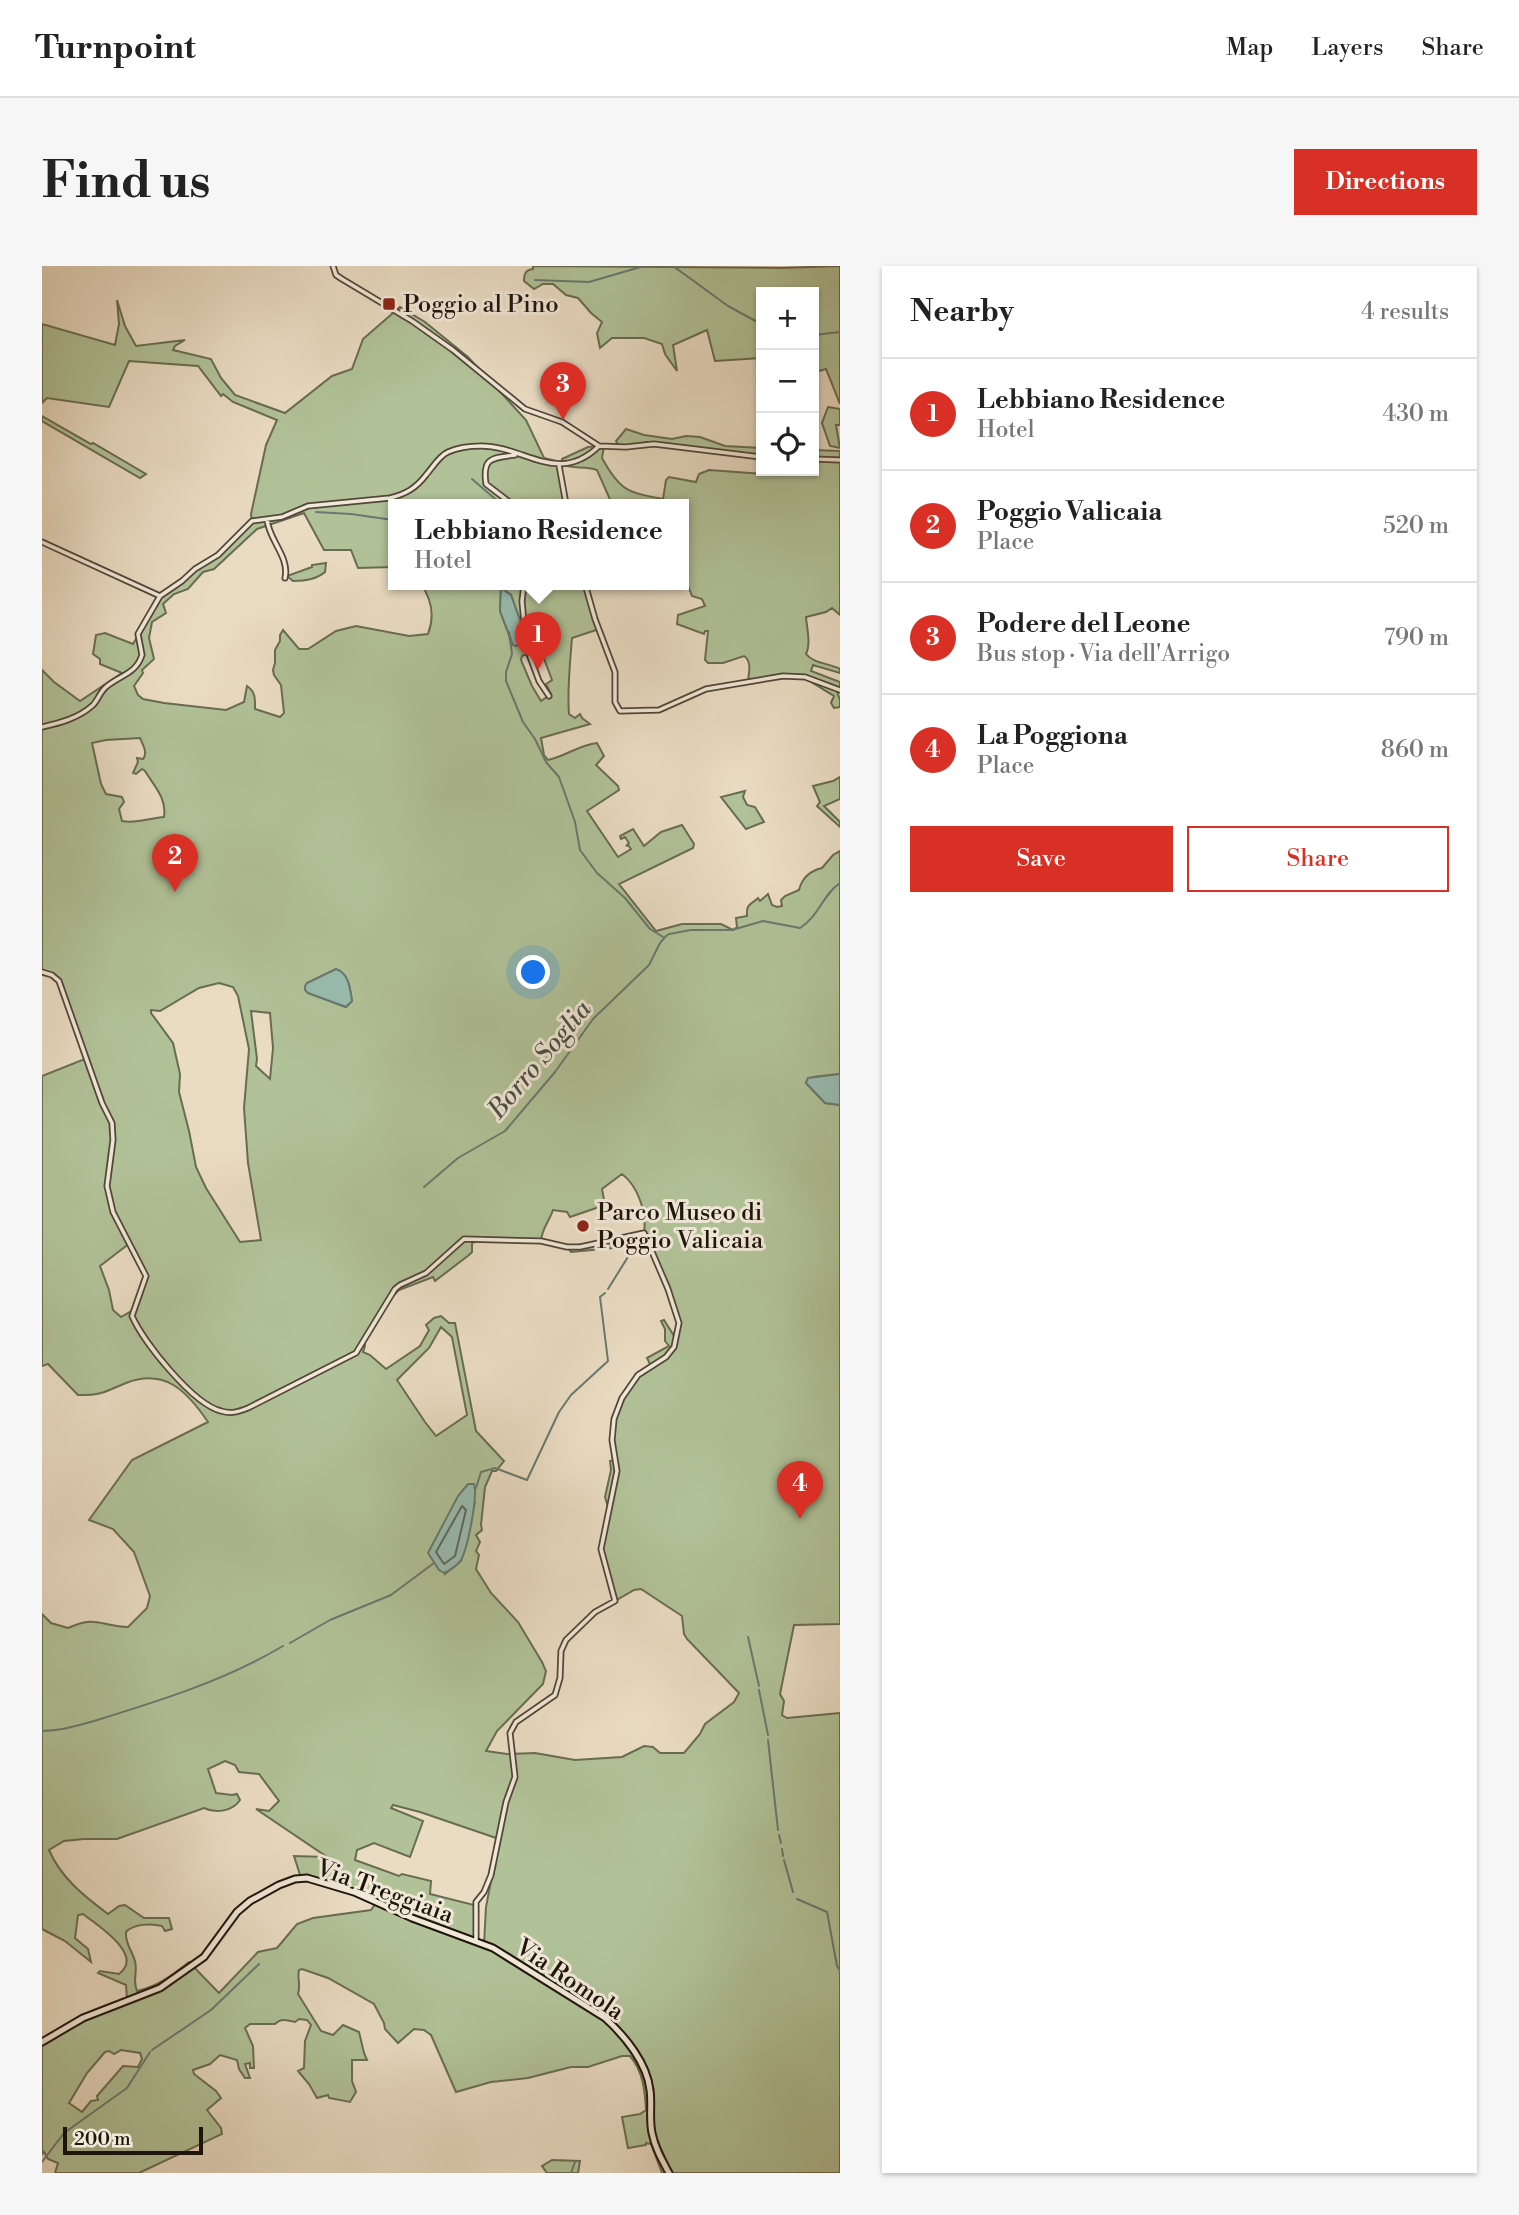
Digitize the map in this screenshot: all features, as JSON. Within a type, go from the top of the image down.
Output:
[{"type":"street","points":[[333,266],[336,275],[412,321],[453,350],[525,409],[562,423],[598,446],[654,444],[756,456]]},
{"type":"street","points":[[42,727],[86,710],[106,687],[135,669],[142,655],[138,634],[160,596],[218,555],[252,521],[282,517],[308,506],[390,498],[403,494],[419,484],[438,460],[457,449],[492,447],[559,465],[582,459],[598,446]]},
{"type":"street","points":[[506,499],[486,484],[488,461],[517,454]]},
{"type":"street","points":[[819,459],[840,460]]},
{"type":"street","points":[[559,465],[565,499]]},
{"type":"street","points":[[267,519],[285,566],[285,578]]},
{"type":"street","points":[[42,542],[160,596]]},
{"type":"street","points":[[523,590],[522,601],[529,654],[539,681],[549,696]]},
{"type":"street","points":[[587,590],[615,672],[615,702],[620,712],[659,710],[706,688],[783,676],[805,677],[840,690]]},
{"type":"street","points":[[42,972],[59,981],[102,1104],[112,1123],[113,1140],[107,1186],[109,1202],[146,1276],[132,1316],[155,1355],[212,1408],[234,1413],[248,1408],[349,1358],[364,1343],[389,1298],[400,1285],[426,1273],[464,1238],[545,1242],[580,1247],[644,1233],[668,1289],[678,1322],[674,1347],[666,1357],[638,1375],[622,1398],[614,1419],[612,1440],[617,1471],[601,1549],[615,1601],[595,1612],[566,1640],[561,1651],[560,1678],[555,1695],[516,1722],[510,1733],[514,1777],[491,1875],[484,1892],[476,1902],[477,1942]]},
{"type":"street","name":"Via Treggiaia","points":[[42,2042],[83,2018],[160,1988],[204,1957],[237,1912],[265,1891],[295,1879],[307,1878],[331,1884],[412,1919],[477,1942]]},
{"type":"street","name":"Via Romola","points":[[477,1942],[493,1948],[605,2018],[618,2031],[644,2066],[650,2088],[651,2131],[669,2173]]},
{"type":"green space","points":[[533,266],[840,266],[840,404],[826,369],[819,371],[819,287],[756,287],[756,358],[715,361],[707,330],[673,345],[677,371],[665,354],[662,344],[644,338],[612,338],[600,348],[597,333],[602,322],[578,298],[566,295],[553,284],[543,284],[534,289],[524,281],[526,272],[533,269]]},
{"type":"green space","points":[[117,300],[125,326],[136,346],[185,340],[173,350],[211,359],[221,378],[235,395],[285,413],[332,376],[352,369],[363,339],[400,307],[425,322],[468,357],[526,420],[544,458],[557,461],[566,499],[388,499],[388,567],[358,568],[351,550],[324,550],[304,513],[257,529],[214,569],[203,572],[188,589],[174,594],[163,604],[166,613],[152,622],[149,638],[154,659],[142,670],[143,673],[134,686],[143,699],[226,710],[244,702],[247,686],[255,699],[255,709],[280,717],[284,713],[281,685],[273,670],[275,650],[283,630],[299,649],[308,649],[336,631],[356,626],[409,636],[428,634],[431,608],[424,590],[501,590],[500,611],[513,645],[516,646],[526,642],[525,635],[511,595],[504,590],[587,590],[599,629],[572,638],[568,705],[569,714],[575,718],[580,714],[590,724],[541,738],[544,755],[548,760],[597,743],[604,756],[596,765],[619,790],[587,811],[618,857],[631,849],[626,846],[629,843],[625,837],[621,839],[620,836],[633,829],[644,846],[661,832],[682,825],[694,844],[693,848],[619,884],[656,931],[682,924],[721,924],[733,930],[737,927],[736,918],[747,916],[748,906],[758,898],[760,901],[768,894],[772,905],[782,906],[781,900],[785,896],[799,890],[807,876],[822,868],[840,851],[840,1074],[813,1077],[806,1083],[825,1103],[840,1105],[840,1624],[794,1625],[780,1694],[784,1701],[782,1715],[787,1718],[840,1713],[840,2173],[662,2173],[651,2144],[628,2148],[622,2117],[640,2114],[646,2110],[641,2075],[630,2056],[588,2067],[571,2067],[528,2078],[491,2082],[456,2092],[431,2035],[424,2030],[414,2029],[398,2043],[385,2029],[374,2004],[328,1978],[302,1969],[299,1970],[298,1994],[321,2031],[333,2035],[343,2025],[359,2032],[367,2060],[352,2060],[352,2081],[356,2092],[350,2102],[329,2098],[328,2095],[317,2098],[298,2071],[304,2068],[305,2041],[311,2025],[307,2020],[250,2024],[245,2028],[253,2046],[254,2068],[250,2068],[250,2063],[245,2064],[250,2078],[245,2078],[237,2060],[220,2055],[210,2064],[193,2070],[194,2074],[221,2098],[207,2110],[221,2128],[222,2134],[139,2173],[55,2173],[58,2163],[48,2159],[44,2152],[42,2154],[42,2042],[83,2018],[127,1999],[126,1985],[98,1973],[119,1974],[125,1966],[123,1950],[107,1933],[83,1914],[78,1915],[75,1938],[88,1949],[91,1962],[65,1941],[42,1929],[42,1614],[51,1623],[68,1628],[86,1622],[128,1627],[147,1608],[150,1596],[134,1552],[113,1529],[89,1520],[132,1460],[208,1422],[183,1392],[164,1381],[140,1379],[98,1394],[78,1395],[48,1364],[42,1366],[42,1076],[85,1059],[56,977],[42,972],[42,670],[80,701],[122,673],[100,664],[100,659],[93,654],[96,635],[105,633],[133,644],[161,596],[218,555],[252,522],[251,514],[266,445],[277,420],[233,402],[223,394],[221,396],[198,366],[129,361],[109,407],[47,398],[42,403],[42,324],[115,345],[119,324]],"holes":[[[537,640],[552,680],[546,684],[551,694],[541,701],[521,660],[522,656],[527,654],[528,657],[528,642]],[[140,738],[145,754],[143,759],[137,758],[133,773],[136,774],[142,769],[145,771],[162,798],[164,817],[122,821],[119,809],[124,802],[122,797],[106,794],[101,784],[92,743]],[[336,969],[349,984],[352,1001],[346,1007],[308,993],[307,983]],[[219,983],[233,987],[238,996],[249,1049],[244,1108],[248,1163],[261,1240],[240,1242],[206,1188],[196,1167],[179,1092],[180,1074],[173,1043],[151,1013],[151,1010],[160,1011],[199,988]],[[251,1011],[270,1013],[273,1048],[270,1079],[256,1066],[257,1059]],[[622,1174],[633,1185],[640,1200],[644,1233],[679,1323],[676,1339],[664,1320],[661,1321],[665,1329],[665,1341],[669,1346],[647,1358],[651,1366],[630,1385],[615,1419],[614,1460],[610,1461],[611,1470],[605,1497],[608,1507],[601,1549],[615,1601],[641,1589],[682,1616],[687,1639],[739,1693],[734,1702],[705,1724],[684,1753],[660,1753],[653,1747],[644,1746],[622,1757],[575,1760],[535,1753],[507,1754],[486,1751],[497,1731],[543,1684],[546,1671],[518,1622],[491,1593],[476,1569],[479,1555],[476,1551],[480,1542],[476,1535],[482,1530],[485,1487],[492,1471],[496,1471],[504,1461],[476,1431],[455,1323],[449,1323],[441,1316],[434,1318],[426,1325],[429,1330],[420,1346],[386,1369],[363,1352],[364,1342],[387,1302],[399,1290],[433,1277],[435,1281],[472,1252],[472,1243],[484,1238],[541,1241],[553,1210],[567,1212],[570,1217],[605,1205],[602,1189]],[[130,1243],[146,1276],[133,1310],[121,1317],[113,1310],[100,1266]],[[441,1327],[452,1337],[467,1415],[436,1436],[397,1380],[429,1348]],[[475,1502],[461,1561],[446,1573]],[[225,1761],[235,1765],[239,1772],[259,1774],[279,1801],[269,1811],[256,1809],[327,1857],[294,1856],[301,1878],[354,1892],[376,1903],[371,1910],[313,1918],[297,1924],[277,1948],[258,1952],[219,1993],[189,1962],[159,1983],[137,1991],[135,1961],[126,1932],[133,1927],[148,1924],[162,1926],[165,1931],[172,1929],[169,1918],[144,1918],[125,1905],[108,1914],[67,1878],[49,1850],[64,1841],[117,1839],[204,1808],[214,1811],[229,1809],[240,1800],[237,1794],[216,1793],[208,1769]],[[393,1805],[420,1812],[499,1839],[486,1907],[484,1944],[477,1942],[474,1905],[430,1894],[431,1881],[402,1874],[399,1876],[355,1860],[357,1850],[374,1843],[410,1857],[423,1821],[391,1808]],[[121,2050],[140,2053],[142,2059],[138,2067],[123,2066],[97,2096],[98,2100],[91,2101],[82,2112],[69,2103],[87,2073],[105,2052],[114,2054]]]},
{"type":"green space","points":[[828,407],[840,409],[840,425],[836,425],[840,448],[830,446],[822,423]]},
{"type":"green space","points":[[42,416],[146,474],[140,478],[42,421]]},
{"type":"green space","points":[[626,429],[644,435],[672,439],[700,437],[725,446],[756,448],[756,455],[646,442],[629,447],[619,446],[616,441]]},
{"type":"green space","points":[[604,446],[602,458],[620,484],[633,492],[663,499],[610,499],[597,470],[570,467],[562,464],[562,459],[588,447]]},
{"type":"green space","points":[[819,450],[840,451],[840,615],[832,608],[806,617],[806,654],[813,660],[840,669],[840,673],[813,665],[811,671],[840,682],[840,690],[836,689],[840,707],[834,708],[831,703],[834,696],[799,676],[748,681],[749,664],[744,656],[723,663],[708,663],[705,660],[708,631],[704,634],[677,624],[678,615],[705,606],[702,599],[692,596],[689,588],[689,499],[663,499],[666,480],[669,477],[696,482],[699,474],[709,470],[756,473],[756,476],[819,476]]},
{"type":"green space","points":[[326,563],[325,572],[314,578],[293,581],[287,576],[312,565]]},
{"type":"green space","points":[[840,777],[840,799],[824,806],[840,822],[840,827],[817,806],[820,802],[813,786]]},
{"type":"green space","points":[[745,791],[743,797],[747,805],[755,807],[764,822],[746,829],[721,797]]},
{"type":"green space","points":[[636,1235],[624,1247],[571,1252],[567,1247]]},
{"type":"green space","points":[[552,2160],[580,2161],[578,2173],[547,2173],[542,2166]]},
{"type":"water","points":[[501,590],[504,590],[511,595],[527,640],[513,645],[500,611]]},
{"type":"water","points":[[336,969],[344,974],[349,987],[352,1001],[346,1007],[305,990],[307,983]]},
{"type":"water","points":[[840,1074],[840,1105],[825,1103],[806,1083],[808,1078]]},
{"type":"water","points":[[468,1484],[474,1484],[475,1490],[467,1544],[460,1562],[444,1573],[428,1553],[458,1496]]},
{"type":"waterway","points":[[535,280],[589,282],[644,266]]},
{"type":"waterway","points":[[673,266],[728,306],[756,321]]},
{"type":"waterway","points":[[819,334],[840,332]]},
{"type":"waterway","points":[[472,479],[495,499]]},
{"type":"waterway","points":[[316,512],[388,519]]},
{"type":"waterway","name":"Borro Soglia","points":[[509,632],[512,654],[506,681],[523,722],[546,762],[559,777],[575,822],[580,850],[597,873],[625,898],[650,929],[663,937]]},
{"type":"waterway","name":"Borro Soglia","points":[[424,1187],[458,1158],[505,1131],[555,1072],[593,1019],[649,965],[666,936],[691,930],[732,930],[763,921],[800,928],[840,883]]},
{"type":"waterway","points":[[608,1289],[631,1252]]},
{"type":"waterway","points":[[476,1488],[481,1472],[495,1468],[527,1480],[559,1412],[571,1395],[608,1361],[600,1297],[605,1293]]},
{"type":"waterway","points":[[290,1643],[330,1620],[391,1595],[434,1563]]},
{"type":"waterway","points":[[748,1637],[759,1686]]},
{"type":"waterway","points":[[42,1731],[75,1726],[167,1698],[238,1670],[283,1646]]},
{"type":"waterway","points":[[759,1690],[768,1735]]},
{"type":"waterway","points":[[768,1740],[778,1830]]},
{"type":"waterway","points":[[779,1835],[781,1843]]},
{"type":"waterway","points":[[782,1849],[783,1856]]},
{"type":"waterway","points":[[784,1860],[793,1892]]},
{"type":"waterway","points":[[797,1899],[827,1912],[840,1971]]},
{"type":"waterway","points":[[152,2050],[211,2010],[259,1964]]},
{"type":"waterway","points":[[42,2162],[64,2133],[127,2088],[150,2052]]},
{"type":"waterway","points":[[571,2173],[575,2162]]},
{"type":"place","name":"Poggio al Pino","points":[[389,304]]},
{"type":"place","name":"Podere del Leone","points":[[563,420]]},
{"type":"place","name":"Lebbiano Residence","points":[[538,670]]},
{"type":"place","name":"Poggio Valicaia","points":[[175,892]]},
{"type":"place","name":"Parco Museo di Poggio Valicaia","points":[[583,1226]]},
{"type":"place","name":"La Poggiona","points":[[800,1519]]}]
